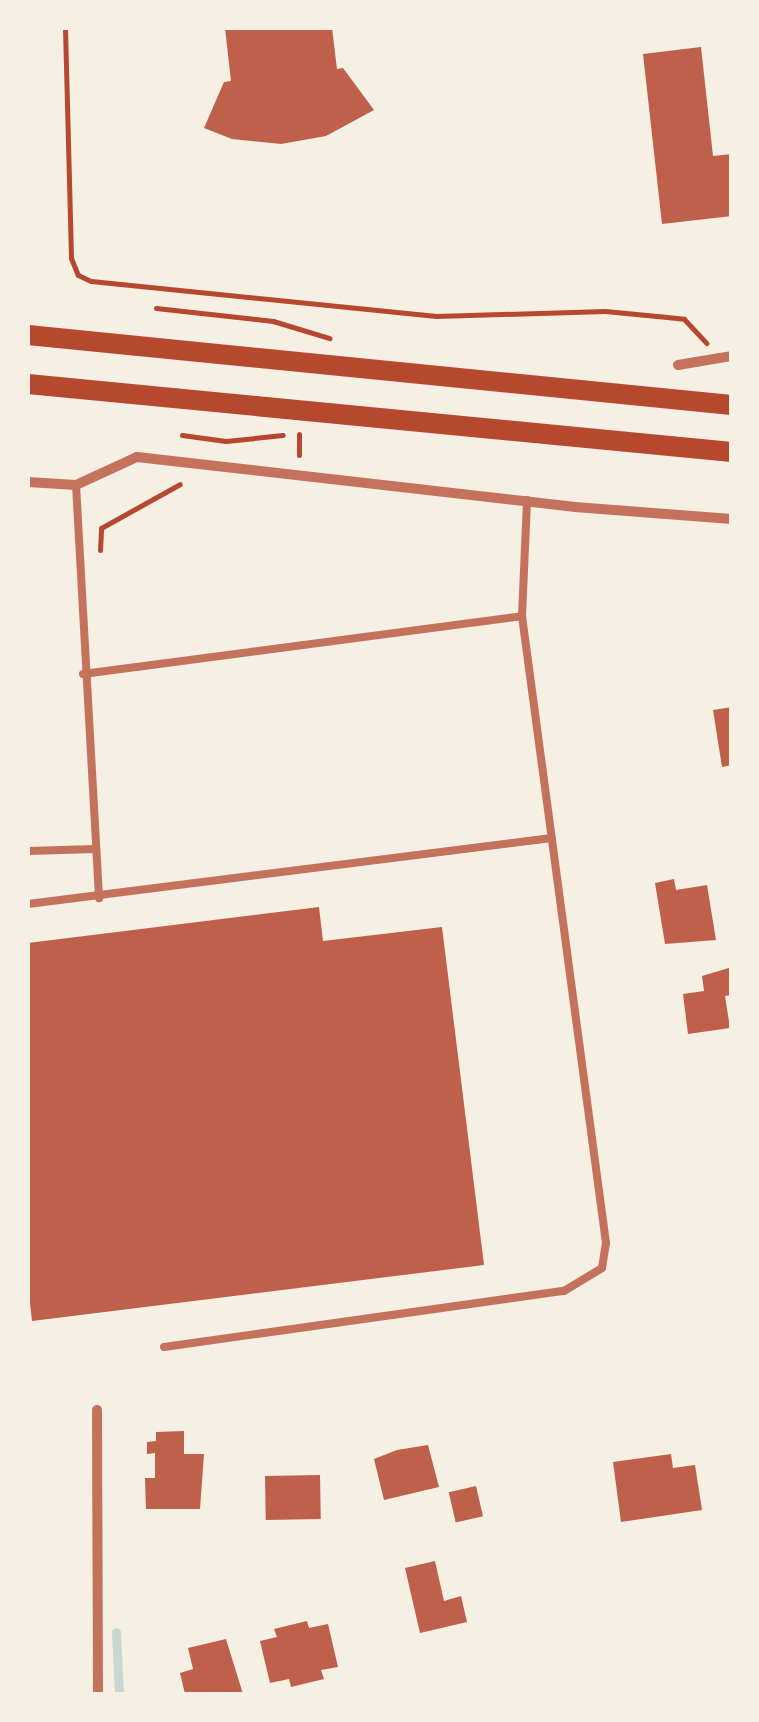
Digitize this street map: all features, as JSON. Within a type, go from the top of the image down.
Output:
[{"type":"main road","points":[[28,335],[732,405]]},
{"type":"main road","points":[[28,384],[732,452]]},
{"type":"street","points":[[678,365],[732,356]]},
{"type":"street","points":[[28,482],[76,485],[137,457],[732,520]]},
{"type":"street","points":[[97,1410],[98,1694]]},
{"type":"lane","points":[[76,485],[99,898]]},
{"type":"lane","points":[[164,1346],[564,1291],[602,1268],[606,1244],[522,616],[527,500]]},
{"type":"lane","points":[[84,674],[522,616]]},
{"type":"lane","points":[[28,904],[552,838]]},
{"type":"lane","points":[[28,851],[95,848]]},
{"type":"path","points":[[65,28],[71,258],[78,275],[91,280],[436,316],[605,311],[670,318],[684,320],[705,338],[711,360]]},
{"type":"path","points":[[156,308],[273,321],[346,341]]},
{"type":"path","points":[[182,436],[226,441],[301,434],[297,476]]},
{"type":"path","points":[[100,558],[100,528],[176,484],[196,486]]},
{"type":"building","points":[[225,28],[332,28],[337,69],[343,68],[374,110],[326,136],[281,144],[232,139],[204,128],[224,82],[231,81]]},
{"type":"building","points":[[701,47],[713,156],[732,154],[732,216],[662,224],[643,54]]},
{"type":"building","points":[[732,707],[732,765],[722,767],[713,710]]},
{"type":"building","points":[[674,879],[676,890],[707,885],[716,940],[665,944],[655,883]]},
{"type":"building","points":[[319,907],[323,941],[442,927],[484,1265],[32,1321],[28,1285],[28,943]]},
{"type":"building","points":[[732,967],[732,995],[725,996],[730,1028],[688,1034],[683,994],[704,991],[702,976]]},
{"type":"building","points":[[184,1431],[184,1454],[204,1454],[200,1509],[146,1509],[145,1478],[155,1478],[155,1453],[147,1454],[147,1442],[156,1441],[156,1432]]},
{"type":"building","points":[[428,1445],[439,1487],[384,1500],[374,1459]]},
{"type":"building","points":[[671,1454],[673,1468],[695,1465],[702,1510],[621,1522],[613,1462]]},
{"type":"building","points":[[320,1475],[321,1519],[266,1520],[265,1476]]},
{"type":"building","points":[[476,1486],[483,1516],[456,1523],[449,1492]]},
{"type":"building","points":[[435,1561],[444,1601],[461,1596],[467,1622],[420,1633],[405,1568]]},
{"type":"building","points":[[307,1621],[309,1628],[328,1624],[338,1667],[321,1670],[324,1679],[291,1687],[289,1679],[270,1683],[260,1641],[277,1637],[274,1629]]},
{"type":"building","points":[[226,1639],[243,1694],[185,1694],[180,1673],[193,1669],[188,1648]]},
{"type":"waterway","points":[[116,1632],[119,1694]]}]
